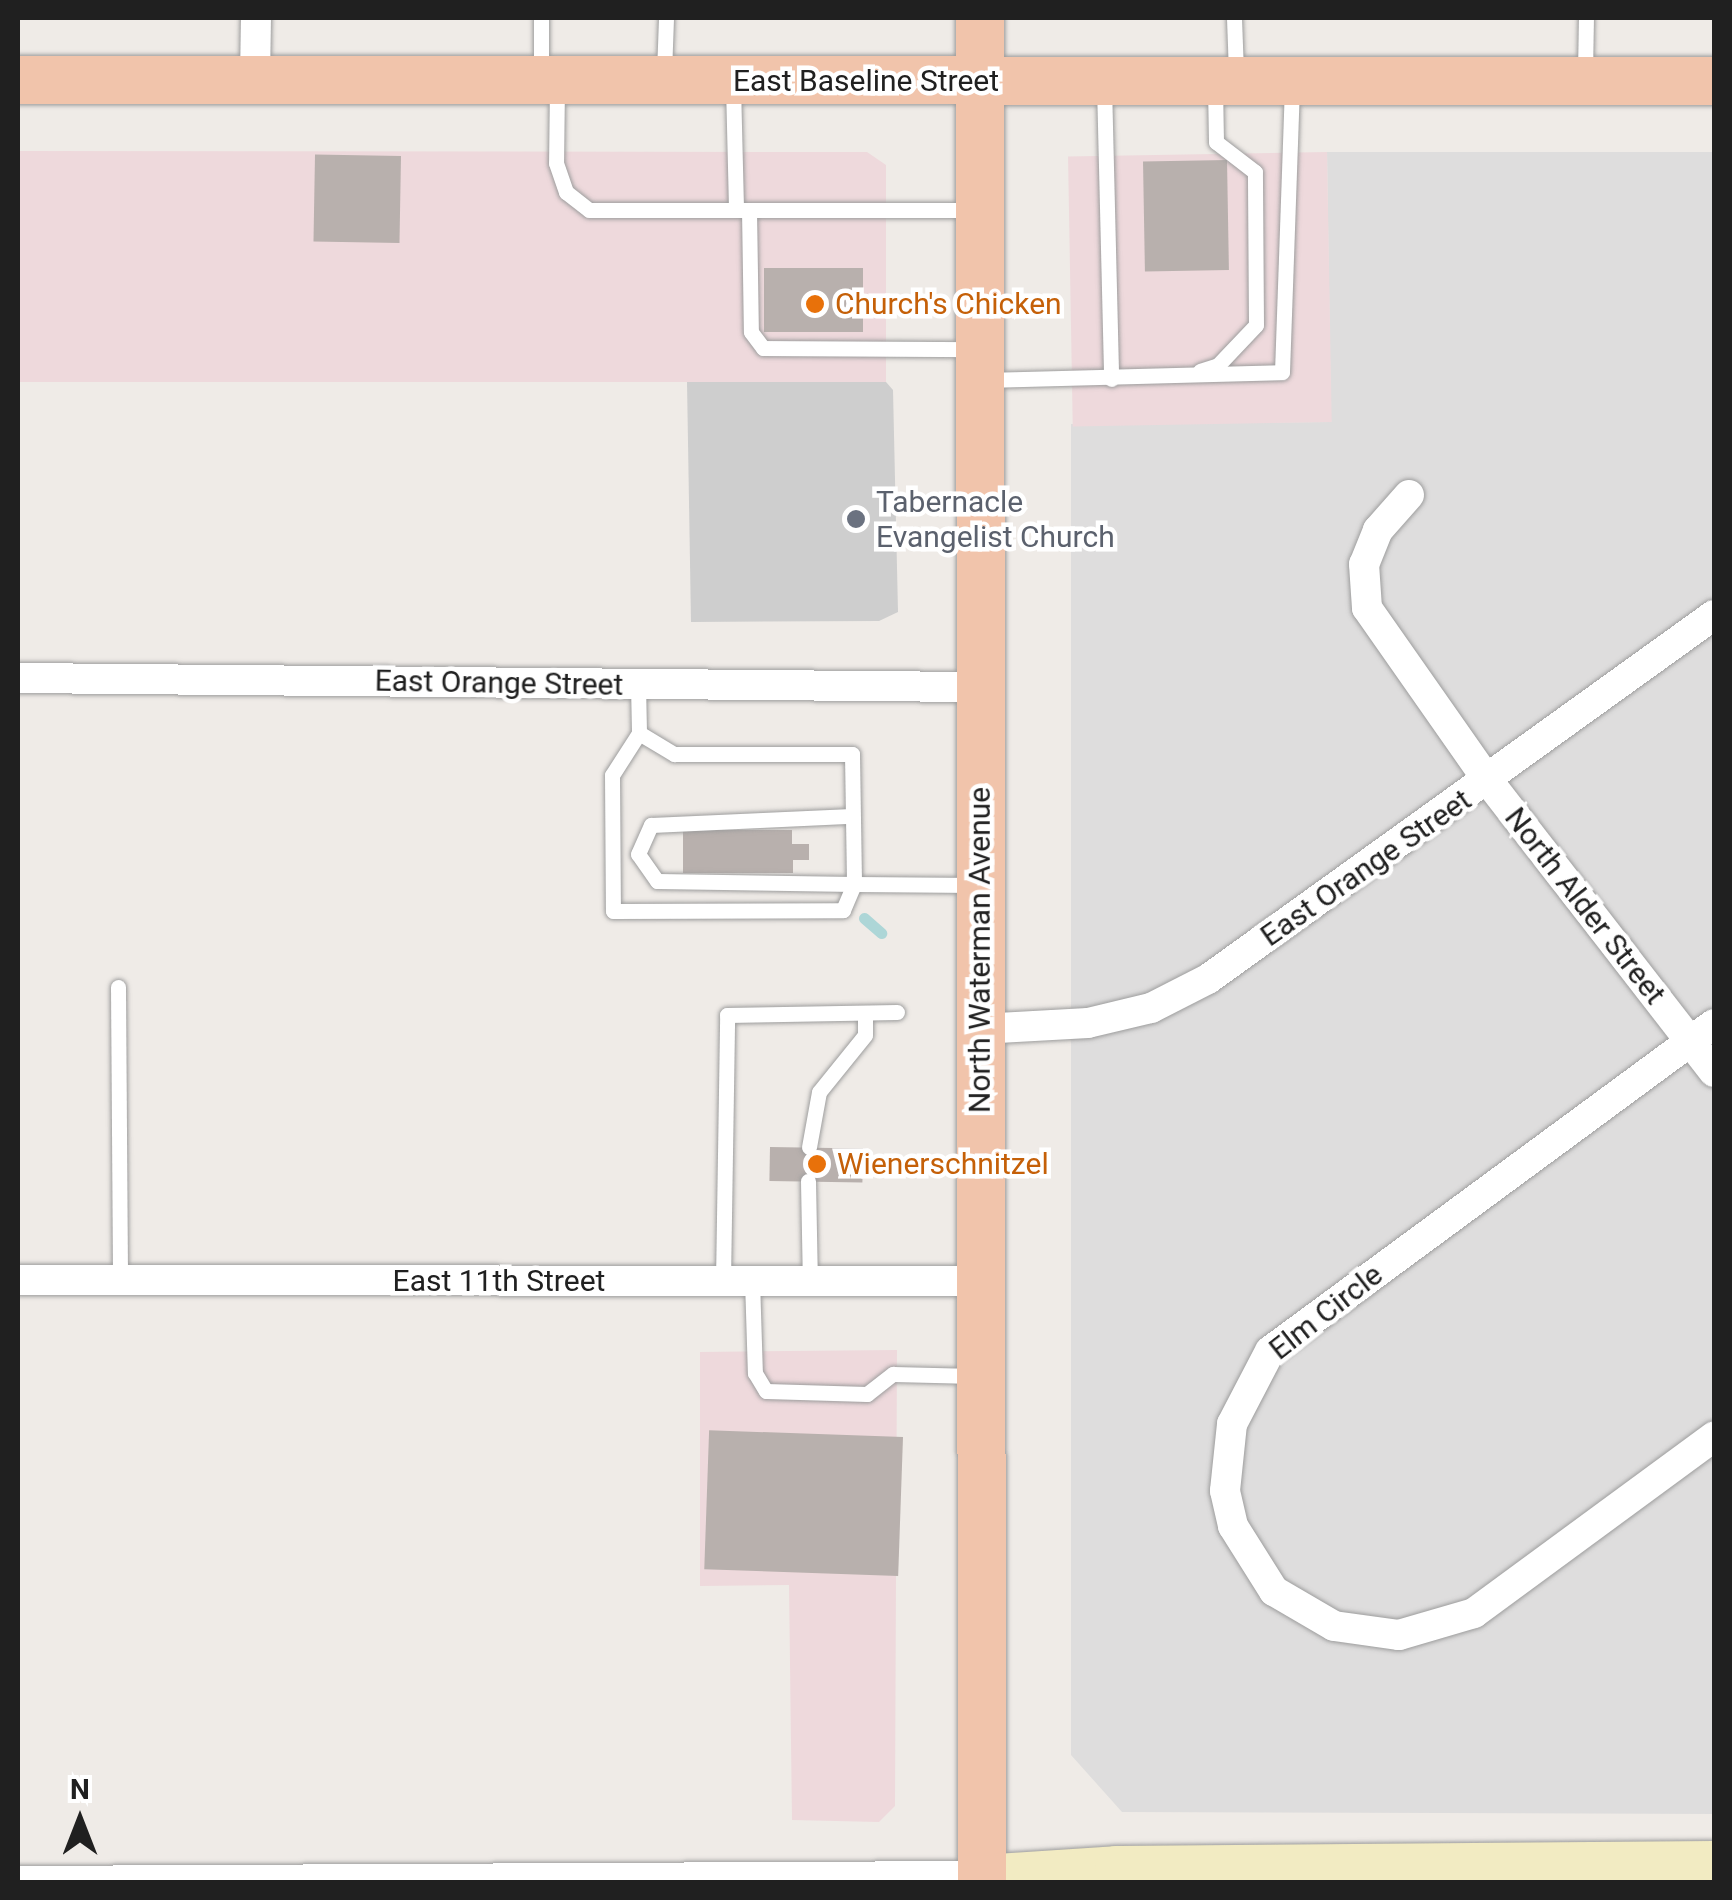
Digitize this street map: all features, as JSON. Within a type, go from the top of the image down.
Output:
[{"type":"main road","name":"North Waterman Avenue","points":[[980,18],[976,210],[982,1879]]},
{"type":"main road","name":"East Baseline Street","points":[[18,80],[1714,80]]},
{"type":"street","points":[[255,80],[256,18]]},
{"type":"street","name":"North Alder Street","points":[[1409,495],[1378,530],[1364,564],[1367,608],[1489,782],[1703,1033],[1714,1072]]},
{"type":"street","name":"East Orange Street","points":[[980,1029],[1088,1023],[1150,1008],[1208,979],[1489,782],[1714,615]]},
{"type":"street","name":"East Orange Street","points":[[18,678],[980,687]]},
{"type":"street","name":"Elm Circle","points":[[1703,1033],[1270,1352],[1232,1424],[1226,1491],[1232,1526],[1274,1592],[1334,1626],[1399,1635],[1474,1613],[1714,1437]]},
{"type":"street","name":"East 11th Street","points":[[18,1280],[981,1281]]},
{"type":"street","points":[[18,1881],[982,1879],[1714,1862]]},
{"type":"lane","points":[[541,18],[556,164],[566,192],[590,210],[976,210]]},
{"type":"lane","points":[[664,80],[666,18]]},
{"type":"lane","points":[[1172,379],[1218,365],[1256,325],[1255,172],[1216,142],[1234,18]]},
{"type":"lane","points":[[1585,80],[1586,18]]},
{"type":"lane","points":[[733,80],[751,332],[763,348],[1111,379],[1282,372],[1292,80]]},
{"type":"lane","points":[[1104,80],[1111,379]]},
{"type":"lane","points":[[638,684],[639,734],[612,775],[613,911],[843,910],[854,884],[852,754],[674,754],[639,734]]},
{"type":"lane","points":[[852,816],[678,819],[651,825],[638,854],[657,881],[980,885]]},
{"type":"lane","points":[[118,987],[120,1280]]},
{"type":"lane","points":[[897,1012],[727,1015],[737,1281],[754,1373],[766,1391],[867,1394],[894,1374],[981,1376]]},
{"type":"lane","points":[[809,1147],[819,1092],[864,1034],[865,1014]]},
{"type":"lane","points":[[808,1180],[810,1281]]},
{"type":"shaded area","points":[[18,151],[867,152],[886,165],[886,382],[18,382]]},
{"type":"shaded area","points":[[1327,152],[1714,152],[1714,1814],[1122,1812],[1071,1755],[1071,424],[1331,422]]},
{"type":"shaded area","points":[[1327,152],[1332,422],[1073,426],[1068,157]]},
{"type":"shaded area","points":[[687,382],[886,382],[893,390],[898,612],[879,621],[691,622]]},
{"type":"shaded area","points":[[897,1350],[895,1806],[879,1822],[792,1820],[789,1585],[700,1586],[700,1352]]},
{"type":"building","points":[[315,154],[401,156],[399,243],[313,241]]},
{"type":"building","points":[[1227,160],[1229,270],[1145,271],[1143,161]]},
{"type":"building","name":"Church's Chicken","points":[[764,268],[863,268],[863,332],[764,332]]},
{"type":"building","points":[[683,830],[792,830],[792,844],[809,844],[809,860],[793,860],[793,873],[683,873]]},
{"type":"building","name":"Wienerschnitzel","points":[[770,1147],[863,1149],[862,1183],[769,1181]]},
{"type":"building","points":[[709,1430],[903,1437],[898,1576],[704,1569]]},
{"type":"waterway","points":[[864,918],[881,933]]},
{"type":"place","name":"Church's Chicken","points":[[815,304]]},
{"type":"place","name":"Tabernacle Evangelist Church","points":[[856,519]]},
{"type":"place","name":"Wienerschnitzel","points":[[817,1164]]}]
